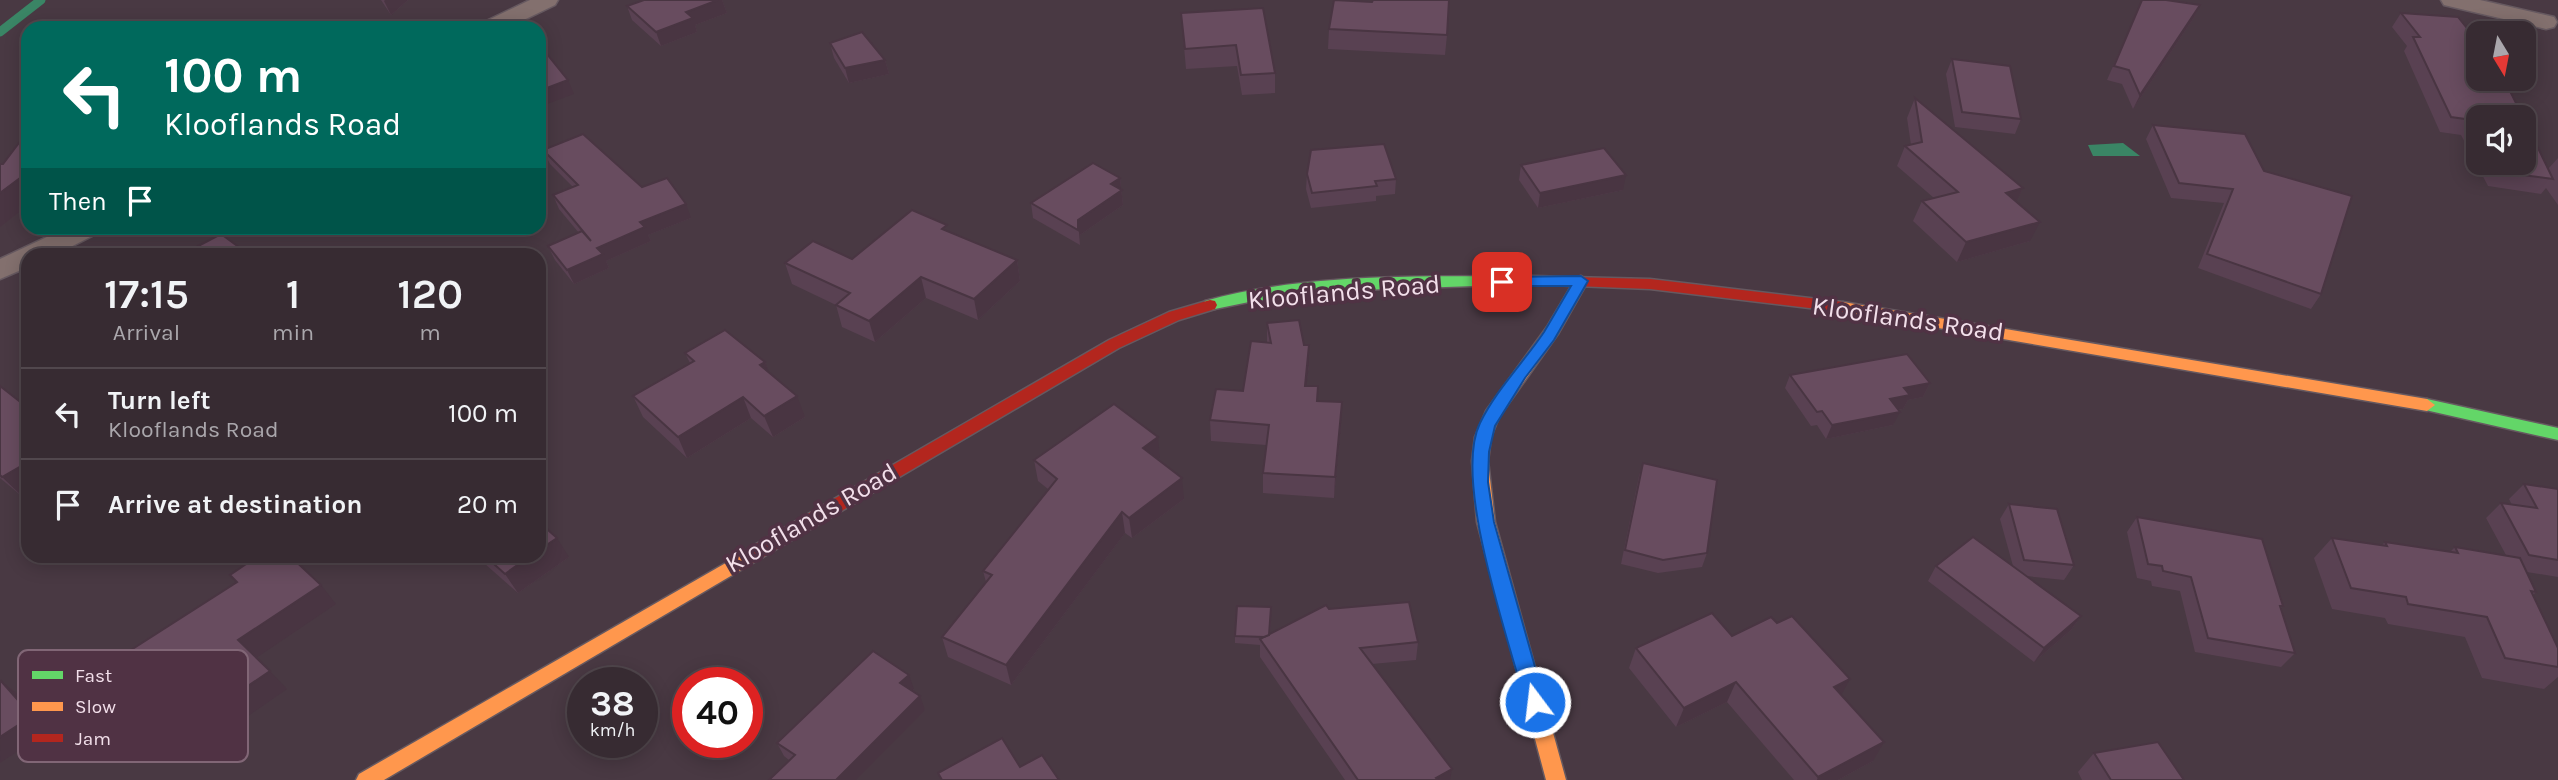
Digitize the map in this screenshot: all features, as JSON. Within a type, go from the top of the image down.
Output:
[{"type":"street","points":[[504,21],[547,0]]},
{"type":"street","points":[[2452,0],[2553,16]]},
{"type":"street","points":[[2460,0],[2497,3],[2526,0],[2553,16]]},
{"type":"street","points":[[46,248],[72,235]]},
{"type":"street","points":[[0,270],[21,260]]},
{"type":"street","points":[[1556,780],[1486,522],[1480,482],[1481,452],[1487,426],[1520,374],[1548,337],[1581,281]]},
{"type":"street","name":"Klooflands Road","points":[[366,780],[1114,344],[1163,320],[1193,309],[1225,302],[1311,289],[1417,283],[1581,281],[1713,290],[2151,357],[2480,415],[2558,434]]},
{"type":"street","name":"Klooflands Road","points":[[2480,415],[2558,421]]},
{"type":"shaded area","points":[[2123,143],[2140,156],[2093,156],[2088,145]]},
{"type":"building","points":[[644,0],[718,0],[686,12],[693,18],[656,32],[627,6]]},
{"type":"building","points":[[1334,0],[1449,0],[1447,35],[1329,29]]},
{"type":"building","points":[[2142,0],[2200,5],[2140,95],[2129,70],[2114,66]]},
{"type":"building","points":[[1263,8],[1275,73],[1241,75],[1236,45],[1185,49],[1181,13]]},
{"type":"building","points":[[2401,13],[2458,17],[2466,27],[2466,91],[2510,91],[2517,105],[2466,105],[2466,119],[2451,117],[2413,37],[2420,37]]},
{"type":"building","points":[[862,32],[885,60],[845,68],[830,43]]},
{"type":"building","points":[[546,53],[568,80],[546,88]]},
{"type":"building","points":[[1952,59],[2010,66],[2021,119],[1962,112]]},
{"type":"building","points":[[1915,98],[2023,188],[2006,193],[2040,222],[1966,242],[1922,201],[1958,192],[1905,146],[1922,142]]},
{"type":"building","points":[[2153,125],[2245,134],[2264,171],[2352,196],[2321,294],[2207,254],[2233,189],[2179,183]]},
{"type":"building","points":[[583,134],[642,187],[667,178],[686,204],[640,222],[645,227],[597,248],[603,254],[567,270],[548,246],[582,231],[591,241],[553,195],[578,185],[546,153],[546,149]]},
{"type":"building","points":[[21,140],[21,177],[0,193],[0,164],[3,164]]},
{"type":"building","points":[[1384,144],[1396,179],[1375,181],[1377,186],[1312,193],[1307,174],[1311,150]]},
{"type":"building","points":[[2536,144],[2553,179],[2522,175],[2536,175]]},
{"type":"building","points":[[1604,148],[1626,175],[1540,193],[1521,165]]},
{"type":"building","points":[[1093,163],[1120,178],[1111,184],[1122,190],[1078,220],[1078,230],[1031,203]]},
{"type":"building","points":[[912,210],[947,225],[942,229],[1017,260],[974,299],[921,277],[869,321],[836,305],[850,293],[785,263],[813,241],[852,259]]},
{"type":"building","points":[[222,235],[240,248],[194,248]]},
{"type":"building","points":[[1299,320],[1304,345],[1309,345],[1305,386],[1318,386],[1317,401],[1342,402],[1335,477],[1263,473],[1269,425],[1210,420],[1216,389],[1243,391],[1251,341],[1271,343],[1267,323]]},
{"type":"building","points":[[725,330],[765,362],[760,365],[797,396],[764,416],[743,397],[678,437],[633,396],[694,361],[685,353]]},
{"type":"building","points":[[1907,354],[1930,383],[1904,388],[1910,395],[1890,399],[1900,412],[1832,425],[1822,411],[1817,412],[1790,375]]},
{"type":"building","points":[[0,386],[21,402],[21,466],[2,477]]},
{"type":"building","points":[[1114,404],[1158,437],[1143,448],[1182,478],[1129,518],[1122,512],[1006,665],[942,637],[992,575],[983,571],[1057,479],[1034,460]]},
{"type":"building","points":[[1643,463],[1717,480],[1707,553],[1663,560],[1625,550]]},
{"type":"building","points":[[2524,484],[2558,489],[2558,560],[2529,555],[2501,503],[2537,508]]},
{"type":"building","points":[[2009,504],[2057,509],[2074,565],[2024,560]]},
{"type":"building","points":[[2137,517],[2262,539],[2295,653],[2208,638],[2191,577],[2163,571],[2162,566],[2148,564]]},
{"type":"building","points":[[546,528],[557,538],[546,545]]},
{"type":"building","points":[[1973,537],[2081,616],[2044,648],[1936,566]]},
{"type":"building","points":[[2332,538],[2387,546],[2385,542],[2458,553],[2455,547],[2520,558],[2536,592],[2531,591],[2558,648],[2558,667],[2505,658],[2487,617],[2408,604],[2406,597],[2351,588]]},
{"type":"building","points":[[248,563],[297,563],[321,585],[238,640],[270,671],[248,686],[248,650],[131,650],[237,582],[230,575]]},
{"type":"building","points":[[493,563],[520,563],[505,574]]},
{"type":"building","points":[[1409,602],[1418,642],[1360,648],[1452,769],[1436,778],[1438,780],[1358,780],[1260,639],[1326,605],[1329,609]]},
{"type":"building","points":[[1237,606],[1271,607],[1269,635],[1235,636]]},
{"type":"building","points":[[1712,613],[1732,636],[1771,617],[1777,623],[1792,616],[1850,679],[1834,687],[1884,742],[1818,777],[1736,682],[1684,708],[1636,648]]},
{"type":"building","points":[[873,651],[909,675],[900,683],[920,696],[836,780],[769,780],[795,755],[777,743]]},
{"type":"building","points":[[0,682],[18,700],[18,725],[0,737]]},
{"type":"building","points":[[1002,738],[1020,767],[1042,755],[1059,780],[942,780],[938,773]]},
{"type":"building","points":[[2158,742],[2184,780],[2111,780],[2094,753]]},
{"type":"waterway","points":[[0,32],[41,0]]},
{"type":"traffic: fast","points":[[1210,305],[1289,290],[1329,286],[1531,281]]},
{"type":"traffic: fast","points":[[2427,405],[2558,434]]},
{"type":"traffic: slow","points":[[1556,780],[1486,522],[1480,461],[1483,437],[1492,415],[1553,330],[1581,281]]},
{"type":"traffic: slow","points":[[1843,307],[2427,405]]},
{"type":"traffic: slow","points":[[366,780],[757,552]]},
{"type":"traffic: jam","points":[[1531,281],[1650,284],[1843,307]]},
{"type":"traffic: jam","points":[[757,552],[1114,344],[1174,316],[1210,305]]},
{"type":"route","points":[[1502,282],[1581,281],[1548,337],[1520,374],[1487,426],[1481,452],[1480,482],[1486,522],[1535,702]]}]
